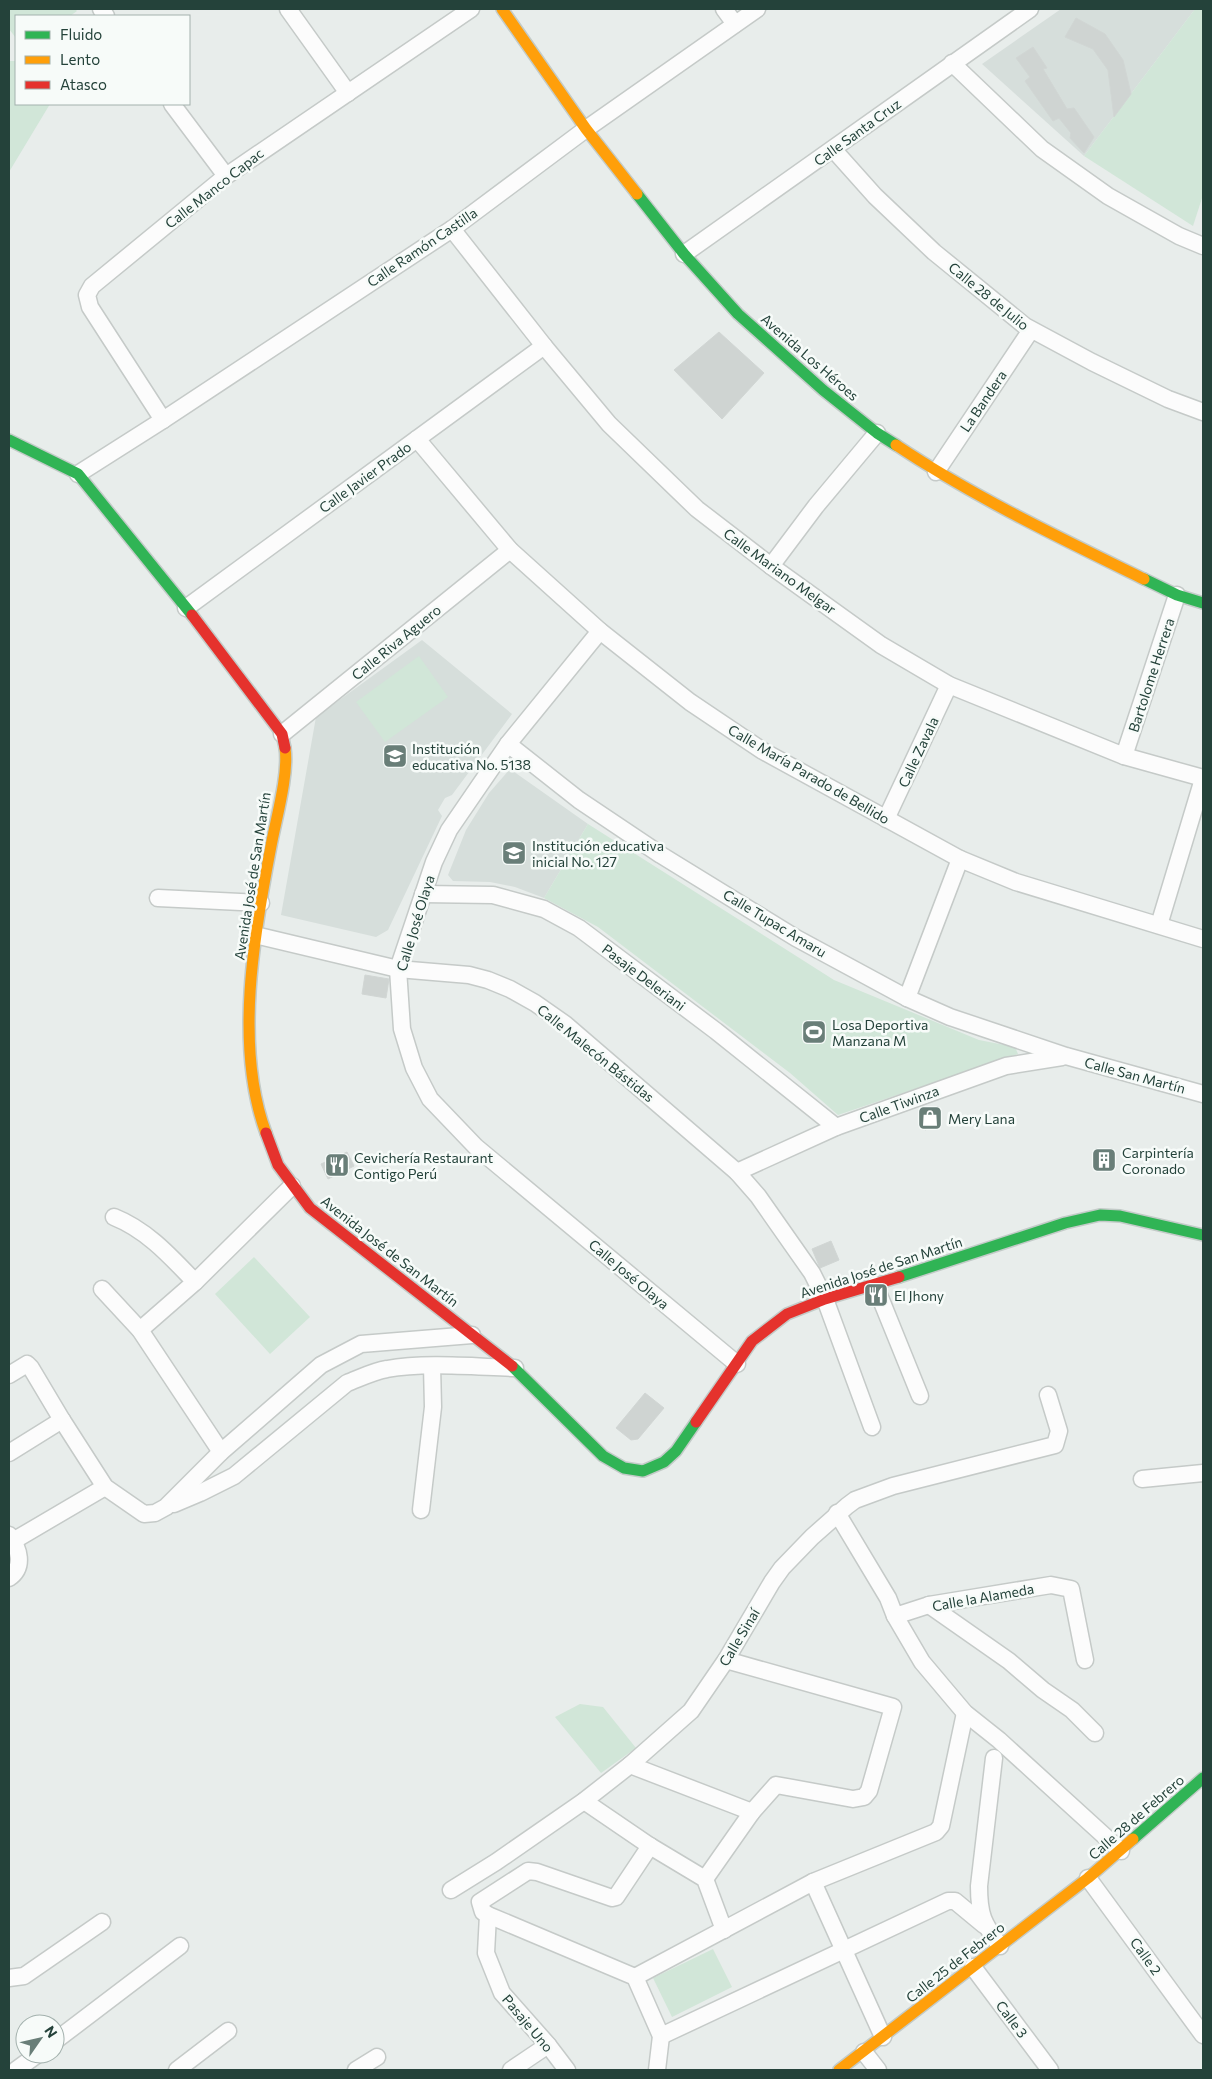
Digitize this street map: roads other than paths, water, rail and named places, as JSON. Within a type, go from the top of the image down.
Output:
[{"type":"street","points":[[288,9],[348,92]]},
{"type":"street","name":"Calle Manco Capac","points":[[163,420],[90,307],[88,295],[92,286],[226,176],[471,9]]},
{"type":"street","name":"Avenida Los Héroes","points":[[502,9],[586,129],[684,254],[738,314],[823,390],[876,433],[936,472],[1065,541],[1177,595],[1203,603]]},
{"type":"street","points":[[724,9],[735,24]]},
{"type":"street","name":"Calle Ramón Castilla","points":[[78,474],[452,229],[586,129],[757,9]]},
{"type":"street","name":"Calle Santa Cruz","points":[[684,254],[833,150],[952,62],[1030,9]]},
{"type":"street","points":[[952,62],[1042,149],[1108,196],[1179,236],[1203,246]]},
{"type":"street","points":[[173,105],[226,176]]},
{"type":"street","name":"Calle 28 de Julio","points":[[833,150],[875,196],[934,252],[1031,330],[1168,399],[1203,412]]},
{"type":"street","name":"Calle Mariano Melgar","points":[[452,229],[544,346],[610,424],[697,509],[771,566],[881,645],[949,685],[1124,756],[1203,779]]},
{"type":"street","name":"La Bandera","points":[[936,472],[1031,330]]},
{"type":"street","name":"Calle Javier Prado","points":[[186,608],[544,346]]},
{"type":"street","points":[[771,566],[816,506],[876,433]]},
{"type":"street","name":"Calle María Parado de Bellido","points":[[417,439],[510,550],[600,631],[690,702],[755,745],[960,859],[1016,882],[1203,939]]},
{"type":"street","name":"Avenida José de San Martín","points":[[9,440],[78,474],[186,608],[282,734],[286,751],[284,777],[255,935],[248,1009],[254,1086],[266,1135],[282,1171],[298,1196],[323,1219],[515,1368],[603,1456],[624,1468],[643,1471],[664,1462],[676,1451],[752,1341],[775,1321],[825,1298],[875,1285],[1065,1223],[1100,1215],[1120,1216],[1203,1235]]},
{"type":"street","name":"Calle Riva Aguero","points":[[282,734],[510,550]]},
{"type":"street","name":"Bartolome Herrera","points":[[1124,756],[1177,595]]},
{"type":"street","name":"Calle José Olaya","points":[[600,631],[508,744],[449,830],[434,862],[398,969],[402,1028],[414,1068],[430,1099],[476,1147],[737,1364]]},
{"type":"street","name":"Calle Zavala","points":[[886,819],[949,685]]},
{"type":"street","name":"Calle Tupac Amaru","points":[[508,744],[579,800],[661,855],[796,938],[907,998],[950,1017],[1066,1056]]},
{"type":"street","points":[[1159,925],[1203,779]]},
{"type":"street","points":[[907,998],[960,859]]},
{"type":"street","name":"Pasaje Deleriani","points":[[423,894],[493,895],[544,909],[579,928],[716,1031],[836,1127]]},
{"type":"street","points":[[158,898],[261,903]]},
{"type":"street","name":"Calle Malecón Bástidas","points":[[255,935],[398,969],[469,975],[488,980],[510,989],[535,1003],[565,1024],[737,1172],[758,1196],[812,1273],[825,1298],[872,1427]]},
{"type":"street","name":"Calle Tiwinza","points":[[737,1172],[836,1127],[1006,1066],[1066,1056]]},
{"type":"street","name":"Calle San Martín","points":[[1066,1056],[1203,1094]]},
{"type":"street","points":[[140,1330],[196,1282],[292,1186]]},
{"type":"street","points":[[114,1217],[131,1224],[152,1240],[196,1282]]},
{"type":"street","points":[[875,1285],[920,1396]]},
{"type":"street","points":[[102,1289],[140,1330],[220,1452]]},
{"type":"street","points":[[166,1507],[220,1452],[321,1365],[361,1344],[472,1335]]},
{"type":"street","points":[[9,1374],[27,1364],[31,1368],[105,1486],[144,1514],[155,1513],[234,1476],[348,1383],[388,1368],[432,1366],[515,1368]]},
{"type":"street","points":[[421,1510],[433,1407],[432,1366]]},
{"type":"street","name":"Calle Sinaí","points":[[451,1890],[496,1862],[584,1801],[630,1765],[691,1711],[726,1660],[782,1568],[837,1513],[855,1500],[893,1486],[1055,1444],[1059,1431],[1048,1395]]},
{"type":"street","points":[[9,1453],[62,1420]]},
{"type":"street","points":[[1142,1480],[1203,1473]]},
{"type":"street","points":[[9,1578],[18,1567],[20,1555],[11,1538],[105,1486]]},
{"type":"street","points":[[837,1513],[888,1598],[895,1616],[916,1653],[965,1713],[999,1740],[1121,1851]]},
{"type":"street","name":"Calle la Alameda","points":[[895,1616],[929,1605],[1051,1585],[1071,1589],[1085,1660]]},
{"type":"street","points":[[929,1605],[1009,1661],[1043,1690],[1072,1710],[1096,1733]]},
{"type":"street","points":[[705,1878],[752,1812],[776,1785],[853,1800],[864,1797],[869,1791],[893,1707],[726,1660]]},
{"type":"street","points":[[635,1977],[813,1882],[939,1829],[965,1713]]},
{"type":"street","points":[[984,1925],[979,1906],[979,1886],[994,1758]]},
{"type":"street","points":[[630,1765],[752,1812]]},
{"type":"street","name":"Calle 28 de Febrero","points":[[1088,1878],[1203,1778]]},
{"type":"street","points":[[584,1801],[650,1846],[705,1878],[724,1930]]},
{"type":"street","name":"Pasaje Uno","points":[[567,2070],[548,2044],[502,1993],[486,1953],[488,1915],[483,1912],[480,1902],[528,1871],[537,1872],[612,1898],[616,1897],[650,1846]]},
{"type":"street","name":"Calle 25 de Febrero","points":[[839,2070],[1088,1878]]},
{"type":"street","name":"Calle 2","points":[[1088,1878],[1203,2035]]},
{"type":"street","points":[[813,1882],[883,2037]]},
{"type":"street","points":[[661,2036],[948,1900],[955,1901],[984,1925],[1000,1946]]},
{"type":"street","points":[[488,1915],[635,1977],[661,2036],[657,2070]]},
{"type":"street","points":[[9,1978],[24,1976],[102,1922]]},
{"type":"street","points":[[65,2033],[180,1946]]},
{"type":"street","name":"Calle 3","points":[[973,1967],[1050,2070]]},
{"type":"street","points":[[177,2070],[228,2031]]},
{"type":"street","points":[[511,2070],[548,2044]]},
{"type":"street","points":[[864,2052],[878,2070]]},
{"type":"street","points":[[356,2070],[377,2057]]},
{"type":"place","name":"Institución educativa No. 5138","points":[[395,756]]},
{"type":"place","name":"Institución educativa inicial No. 127","points":[[514,853]]},
{"type":"place","name":"Losa Deportiva Manzana M","points":[[814,1032]]},
{"type":"place","name":"Mery Lana","points":[[930,1118]]},
{"type":"place","name":"Carpintería Coronado","points":[[1104,1160]]},
{"type":"place","name":"Cevichería Restaurant Contigo Perú","points":[[337,1165]]},
{"type":"place","name":"El Jhony","points":[[876,1295]]}]
